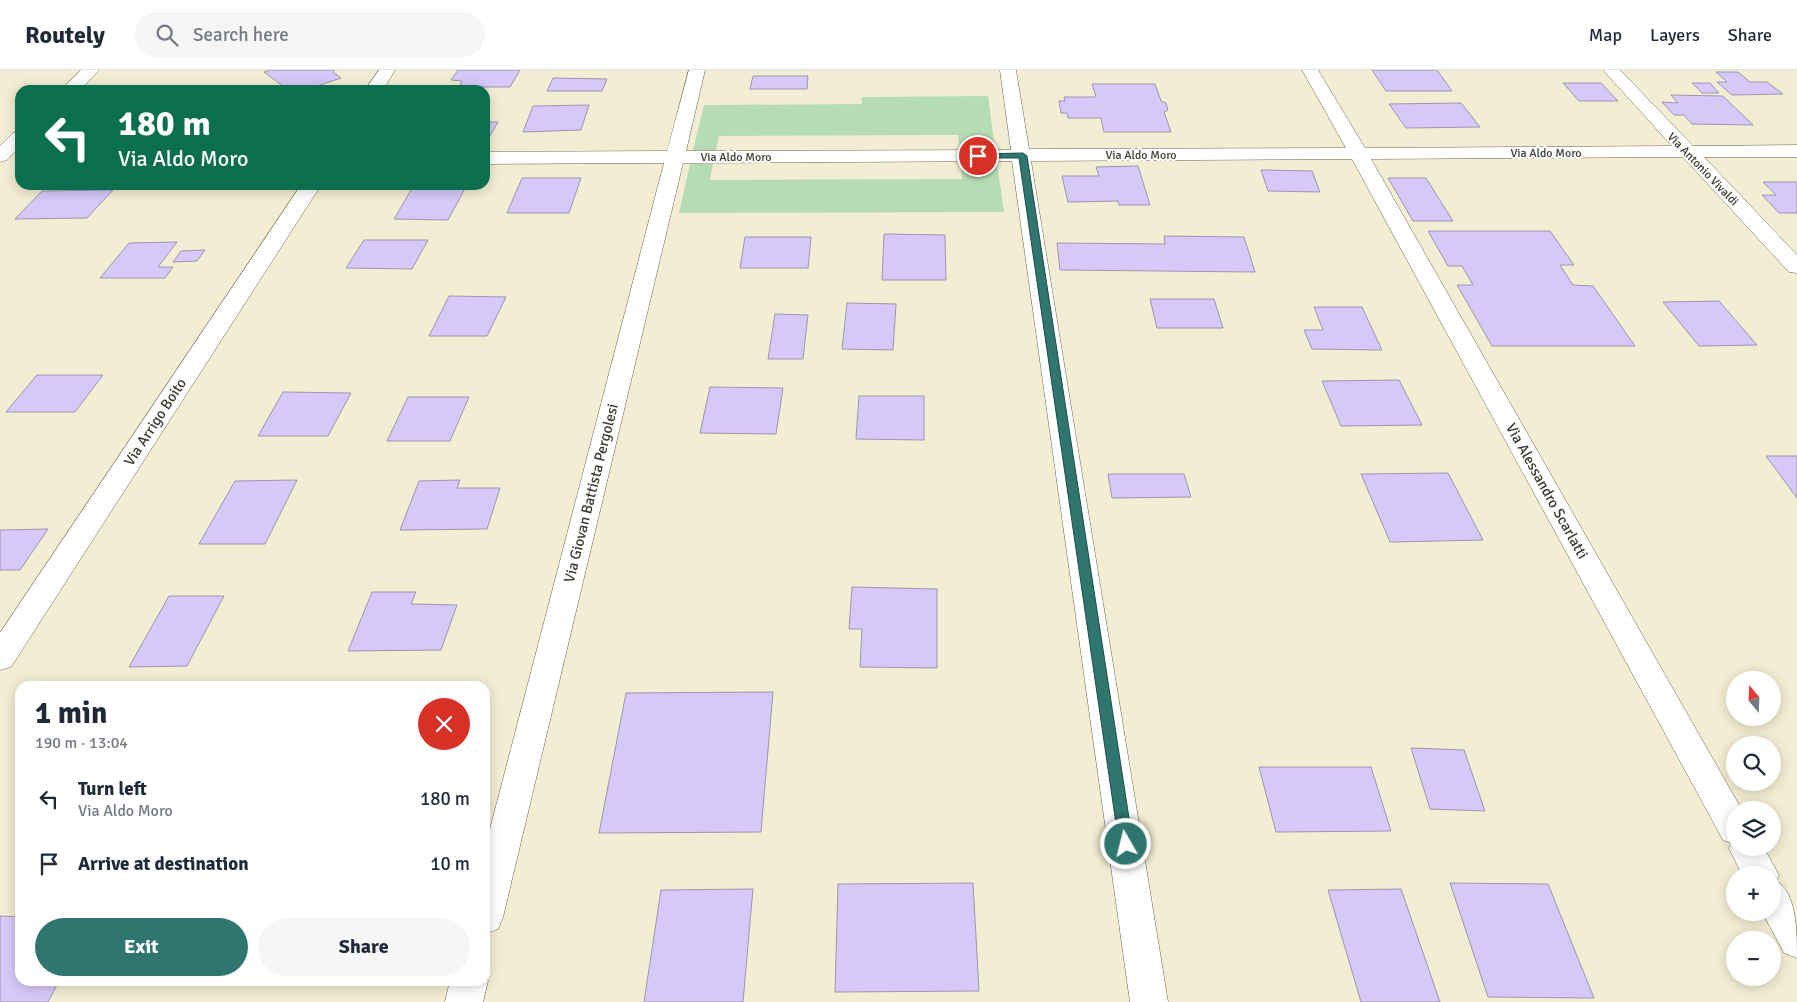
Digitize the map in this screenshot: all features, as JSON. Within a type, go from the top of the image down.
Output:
[{"type":"street","points":[[75,85],[91,70]]},
{"type":"street","points":[[377,85],[387,70]]},
{"type":"street","name":"Via Giovan Battista Pergolesi","points":[[490,897],[697,70]]},
{"type":"street","points":[[1008,70],[1023,156],[1149,1002]]},
{"type":"street","name":"Via Alessandro Scarlatti","points":[[1310,70],[1359,154],[1726,813]]},
{"type":"street","name":"Via Antonio Vivaldi","points":[[1611,70],[1686,152],[1797,267]]},
{"type":"street","points":[[0,157],[15,142]]},
{"type":"street","name":"Via Aldo Moro","points":[[490,158],[1797,151]]},
{"type":"street","points":[[0,157],[15,158]]},
{"type":"street","name":"Via Arrigo Boito","points":[[0,658],[307,190]]},
{"type":"street","points":[[1781,912],[1797,940]]},
{"type":"street","points":[[464,1002],[468,986]]},
{"type":"green space","points":[[988,96],[995,149],[960,149],[958,135],[719,136],[716,150],[693,150],[704,105],[862,104],[862,97]]},
{"type":"green space","points":[[690,164],[713,164],[710,180],[962,179],[961,164],[997,164],[1004,212],[679,213]]},
{"type":"building","points":[[270,70],[335,70],[333,72],[341,78],[320,85],[281,85],[264,72]]},
{"type":"building","points":[[458,70],[520,70],[510,87],[460,85],[462,81],[451,80]]},
{"type":"building","points":[[1372,70],[1437,70],[1452,91],[1386,91]]},
{"type":"building","points":[[1716,72],[1738,72],[1750,82],[1767,82],[1783,94],[1732,95],[1717,82],[1727,82]]},
{"type":"building","points":[[753,76],[808,76],[807,89],[750,89]]},
{"type":"building","points":[[553,78],[607,79],[602,91],[547,91]]},
{"type":"building","points":[[1563,83],[1601,83],[1618,101],[1579,101]]},
{"type":"building","points":[[1692,83],[1710,83],[1719,93],[1702,93]]},
{"type":"building","points":[[1092,84],[1155,84],[1161,101],[1166,103],[1168,110],[1164,112],[1171,132],[1104,132],[1101,118],[1068,118],[1067,113],[1061,113],[1059,101],[1065,101],[1064,97],[1096,97]]},
{"type":"building","points":[[1671,95],[1723,96],[1753,125],[1692,124],[1684,115],[1674,115],[1662,102],[1678,103]]},
{"type":"building","points":[[1461,103],[1480,127],[1406,128],[1389,104]]},
{"type":"building","points":[[589,105],[581,130],[523,132],[533,106]]},
{"type":"building","points":[[490,122],[498,122],[490,136]]},
{"type":"building","points":[[1138,166],[1150,205],[1119,205],[1118,201],[1068,202],[1062,176],[1099,176],[1096,167]]},
{"type":"building","points":[[1261,170],[1312,171],[1320,192],[1268,191]]},
{"type":"building","points":[[522,178],[581,178],[569,213],[507,213]]},
{"type":"building","points":[[1388,178],[1426,178],[1453,221],[1413,221]]},
{"type":"building","points":[[1763,182],[1797,182],[1797,213],[1779,213],[1762,195],[1776,195]]},
{"type":"building","points":[[113,190],[87,218],[15,219],[42,191]]},
{"type":"building","points":[[411,190],[464,190],[448,220],[394,219]]},
{"type":"building","points":[[1428,231],[1550,231],[1574,265],[1560,265],[1573,285],[1593,286],[1635,346],[1492,346],[1457,285],[1473,285],[1462,266],[1448,266]]},
{"type":"building","points":[[884,234],[945,235],[946,280],[882,280]]},
{"type":"building","points":[[1164,236],[1244,237],[1255,272],[1060,270],[1057,243],[1165,244]]},
{"type":"building","points":[[745,237],[811,237],[808,268],[740,268]]},
{"type":"building","points":[[364,240],[428,240],[412,269],[346,268]]},
{"type":"building","points":[[177,242],[158,267],[173,267],[165,278],[100,278],[129,243]]},
{"type":"building","points":[[205,250],[197,261],[173,262],[181,251]]},
{"type":"building","points":[[449,296],[506,297],[487,336],[429,336]]},
{"type":"building","points":[[1150,299],[1214,299],[1223,328],[1157,328]]},
{"type":"building","points":[[1719,301],[1757,345],[1699,346],[1663,302]]},
{"type":"building","points":[[847,303],[896,304],[893,350],[842,349]]},
{"type":"building","points":[[1314,307],[1362,307],[1382,350],[1312,349],[1304,330],[1323,330]]},
{"type":"building","points":[[775,314],[808,315],[803,359],[768,359]]},
{"type":"building","points":[[37,375],[103,375],[75,412],[6,412]]},
{"type":"building","points":[[1399,380],[1422,425],[1341,426],[1322,381]]},
{"type":"building","points":[[710,387],[783,388],[776,434],[700,433]]},
{"type":"building","points":[[283,392],[351,393],[328,436],[258,436]]},
{"type":"building","points":[[859,396],[924,396],[924,440],[856,439]]},
{"type":"building","points":[[408,397],[469,397],[450,441],[387,441]]},
{"type":"building","points":[[1766,456],[1797,456],[1797,498]]},
{"type":"building","points":[[1448,473],[1483,540],[1390,542],[1361,474]]},
{"type":"building","points":[[1108,474],[1184,474],[1191,497],[1112,498]]},
{"type":"building","points":[[297,480],[265,544],[199,544],[235,481]]},
{"type":"building","points":[[460,480],[457,488],[500,488],[487,529],[400,530],[419,481]]},
{"type":"building","points":[[48,529],[20,570],[0,570],[0,530]]},
{"type":"building","points":[[852,587],[937,589],[937,668],[860,667],[862,629],[849,629]]},
{"type":"building","points":[[372,592],[416,592],[411,604],[457,605],[441,650],[348,651]]},
{"type":"building","points":[[169,596],[224,596],[187,666],[129,667]]},
{"type":"building","points":[[773,692],[761,832],[599,833],[626,693]]},
{"type":"building","points":[[1411,748],[1464,750],[1485,811],[1430,809]]},
{"type":"building","points":[[1259,767],[1371,767],[1391,831],[1276,832]]},
{"type":"building","points":[[973,883],[979,991],[835,992],[838,884]]},
{"type":"building","points":[[1450,883],[1548,884],[1594,998],[1488,997]]},
{"type":"building","points":[[753,889],[743,1002],[644,1002],[661,890]]},
{"type":"building","points":[[1401,889],[1440,1002],[1361,1002],[1328,890]]},
{"type":"building","points":[[0,916],[15,917],[15,986],[56,986],[48,1002],[0,1002]]},
{"type":"route","points":[[978,156],[1023,156],[1126,844]]}]
